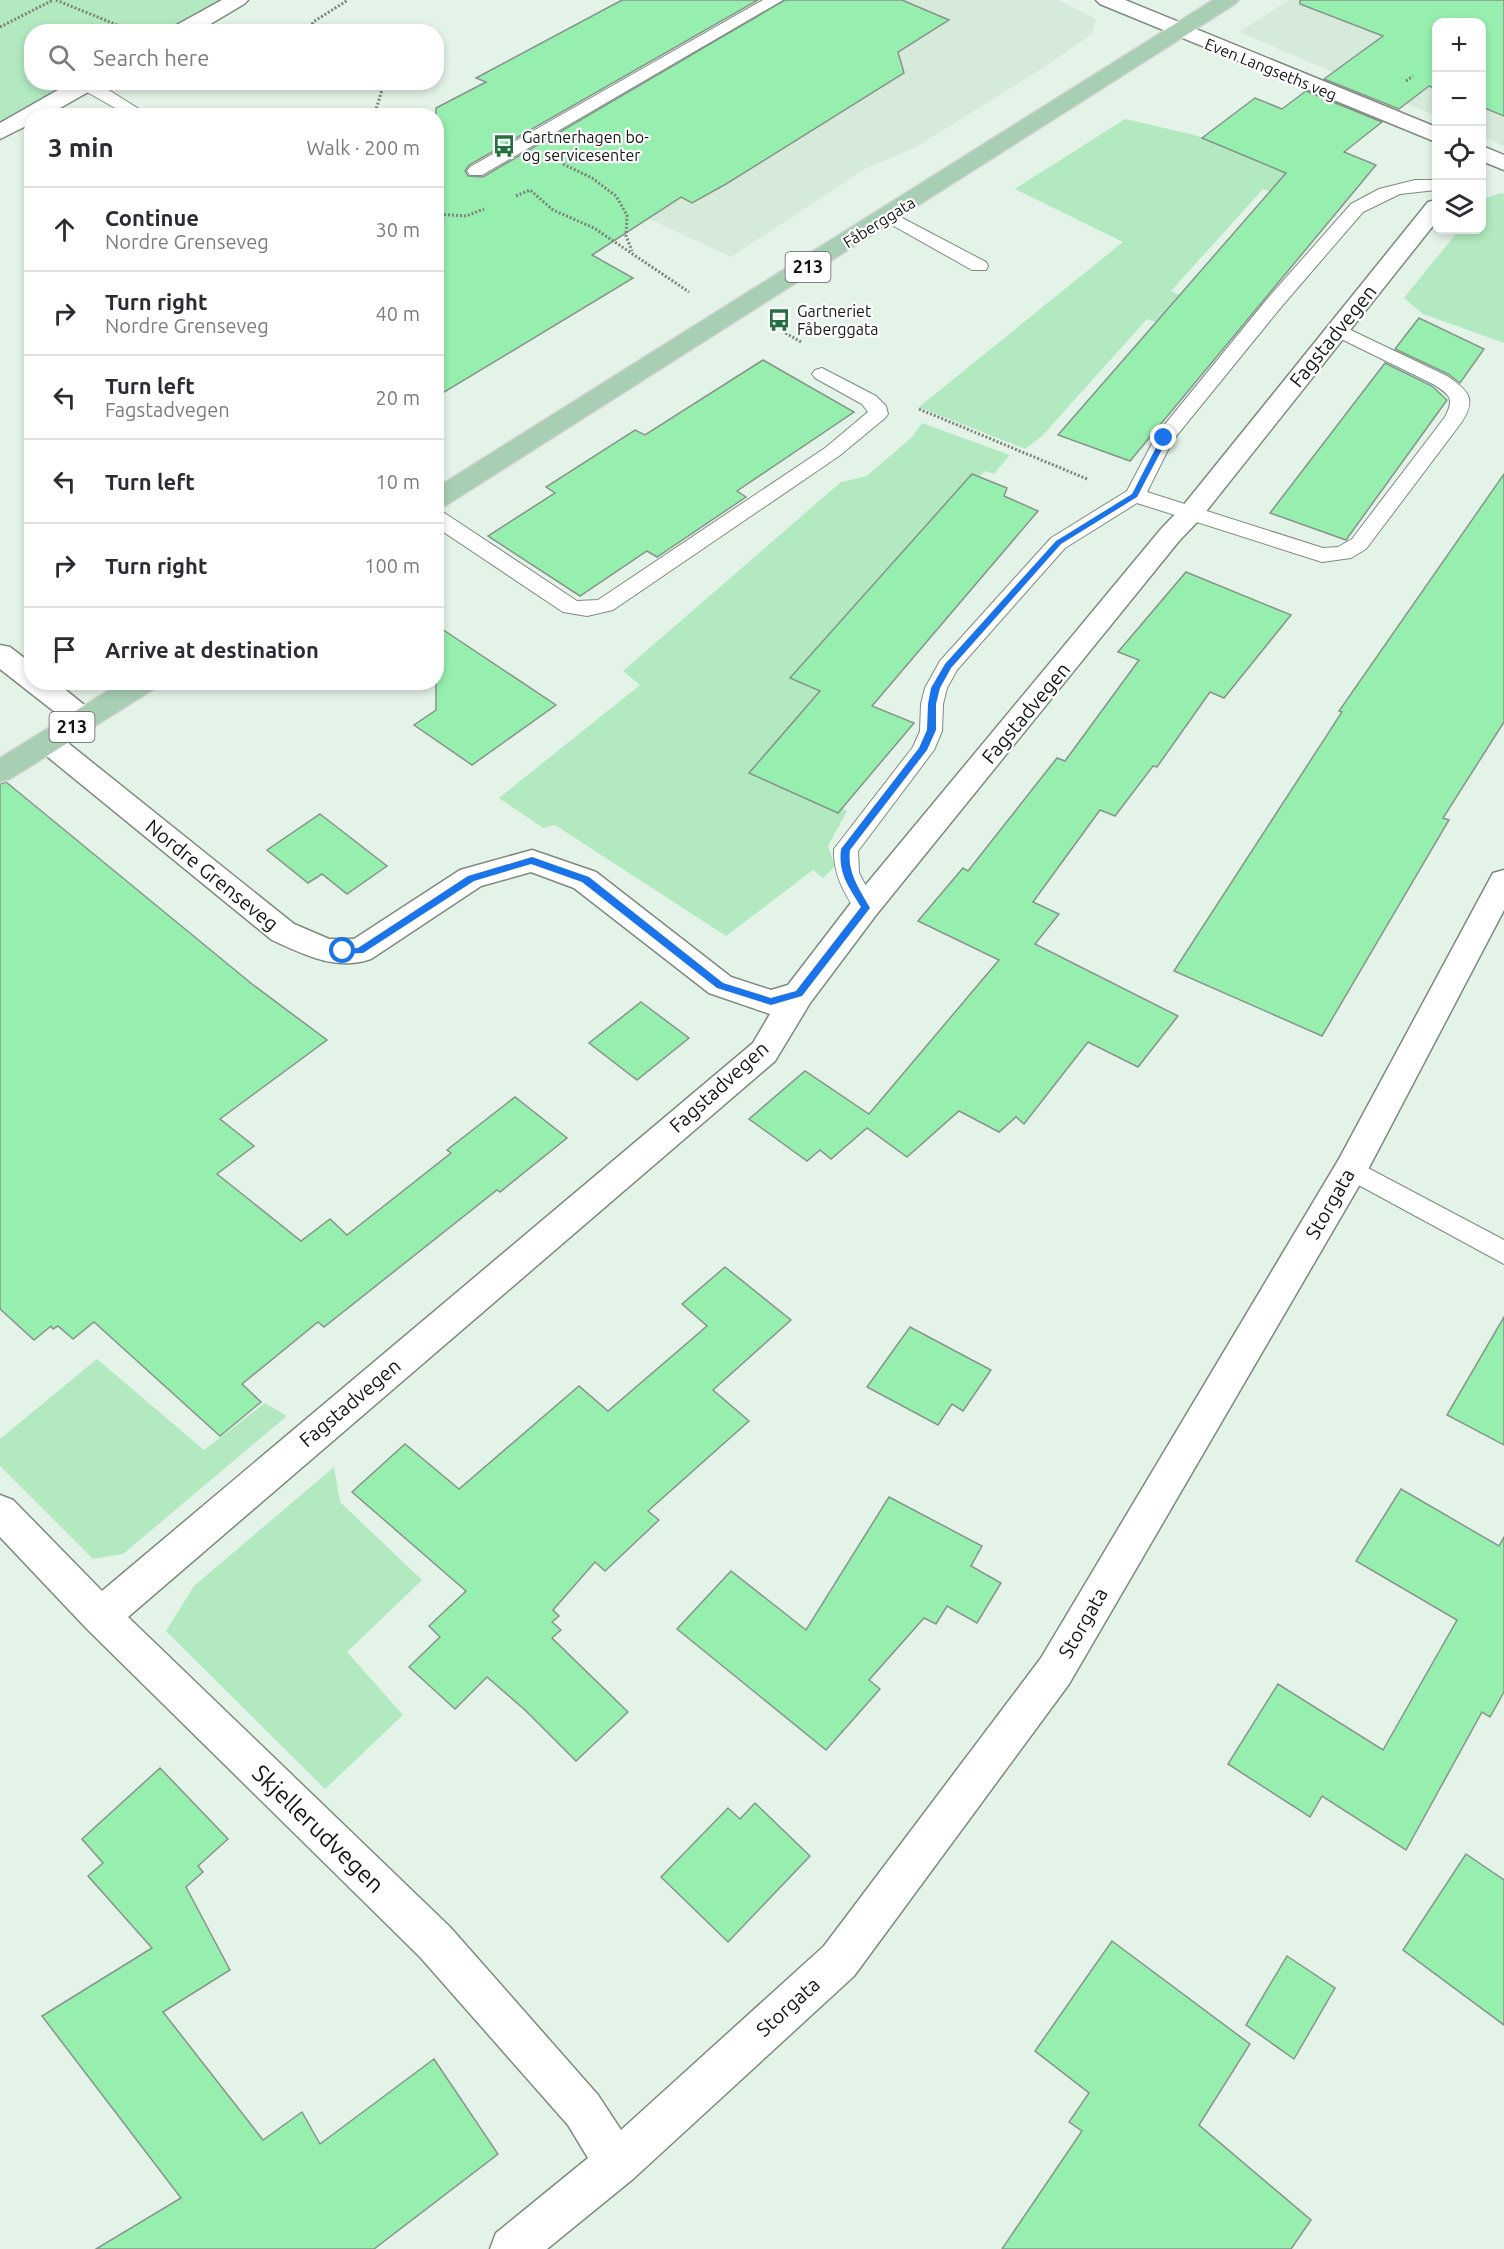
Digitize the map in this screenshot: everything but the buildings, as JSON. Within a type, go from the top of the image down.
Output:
[{"type":"main road","name":"Fåberggata","points":[[444,495],[1228,0]]},
{"type":"main road","name":"213","points":[[0,772],[131,690]]},
{"type":"street","points":[[195,24],[237,0]]},
{"type":"street","name":"Even Langseths veg","points":[[1107,0],[1178,31],[1432,133]]},
{"type":"street","points":[[43,108],[75,90]]},
{"type":"street","points":[[0,132],[24,119]]},
{"type":"street","points":[[1486,155],[1504,163]]},
{"type":"street","name":"Fagstadvegen","points":[[101,1616],[764,1052],[799,994],[865,908],[1170,535],[1191,513],[1432,213]]},
{"type":"street","points":[[0,654],[24,672]]},
{"type":"street","points":[[47,690],[84,720]]},
{"type":"street","name":"Nordre Grenseveg","points":[[48,742],[278,928],[326,951],[360,951],[471,878],[532,861],[585,880],[720,985],[771,1002],[799,994]]},
{"type":"street","name":"Storgata","points":[[512,2249],[617,2163],[838,1960],[1055,1671],[1351,1169],[1504,881]]},
{"type":"street","name":"Skjellerudvegen","points":[[0,1512],[101,1616],[435,1942],[583,2110],[617,2163]]},
{"type":"lane","points":[[476,171],[775,0]]},
{"type":"lane","points":[[99,90],[129,108]]},
{"type":"lane","points":[[865,908],[849,880],[844,864],[846,849],[923,750],[932,730],[932,704],[936,688],[948,666],[1058,543],[1135,495],[1164,438],[1275,302],[1357,208],[1371,198],[1387,192],[1409,186],[1432,185]]},
{"type":"lane","points":[[889,216],[979,266]]},
{"type":"lane","points":[[1135,495],[1322,555],[1336,556],[1348,553],[1357,547],[1454,419],[1461,406],[1461,400],[1452,388],[1440,380],[1338,330]]},
{"type":"lane","points":[[444,522],[571,607],[586,611],[597,609],[611,603],[832,452],[878,414],[876,406],[869,400],[822,374]]},
{"type":"lane","points":[[1351,1169],[1504,1253]]},
{"type":"path","points":[[0,27],[55,0],[114,24]]},
{"type":"path","points":[[312,24],[348,0]]},
{"type":"path","points":[[376,108],[382,90]]},
{"type":"path","points":[[521,145],[592,178],[616,196],[627,215],[626,236],[632,252]]},
{"type":"path","points":[[509,199],[530,190],[553,210],[594,228],[692,294]]},
{"type":"path","points":[[444,215],[466,216],[487,208]]},
{"type":"path","points":[[782,331],[803,343]]},
{"type":"path","points":[[911,405],[1091,480],[1135,495]]},
{"type":"shaded area","points":[[783,0],[1058,0],[1096,19],[1092,34],[1046,66],[916,147],[865,169],[731,257],[513,155]]},
{"type":"shaded area","points":[[1289,0],[1504,0],[1504,146],[1486,138],[1486,18],[1432,18],[1432,114],[1239,32]]},
{"type":"green space","points":[[0,0],[222,0],[179,24],[24,24],[24,90],[64,90],[32,108],[24,108],[24,113],[0,126]]},
{"type":"green space","points":[[1125,119],[1195,135],[1222,146],[1238,138],[1312,171],[1288,197],[1263,189],[1171,291],[1185,297],[1162,324],[1147,319],[1042,436],[1025,449],[919,407],[1123,242],[1015,189]]},
{"type":"green space","points":[[1504,194],[1504,343],[1423,314],[1404,298],[1456,234],[1486,234],[1486,198]]},
{"type":"green space","points":[[922,423],[1010,455],[994,474],[985,471],[797,675],[830,690],[757,770],[847,811],[828,846],[835,866],[823,878],[813,870],[726,936],[555,825],[543,828],[499,798],[640,685],[623,671],[841,482],[867,476],[913,436]]},
{"type":"green space","points":[[97,1359],[204,1450],[265,1403],[287,1416],[123,1554],[93,1559],[0,1466],[0,1439]]},
{"type":"green space","points":[[334,1467],[340,1502],[422,1580],[347,1652],[403,1715],[325,1789],[166,1631],[194,1586]]},
{"type":"place","name":"Gartnerhagen bo- og servicesenter","points":[[504,146]]},
{"type":"place","name":"Gartneriet Fåberggata","points":[[779,320]]},
{"type":"route","points":[[343,951],[360,951],[471,878],[532,861],[585,880],[720,985],[771,1002],[799,994],[865,908],[849,880],[844,864],[846,849],[923,750],[932,730],[932,704],[936,688],[948,666],[1058,543],[1072,532],[1135,495],[1164,438]]}]
